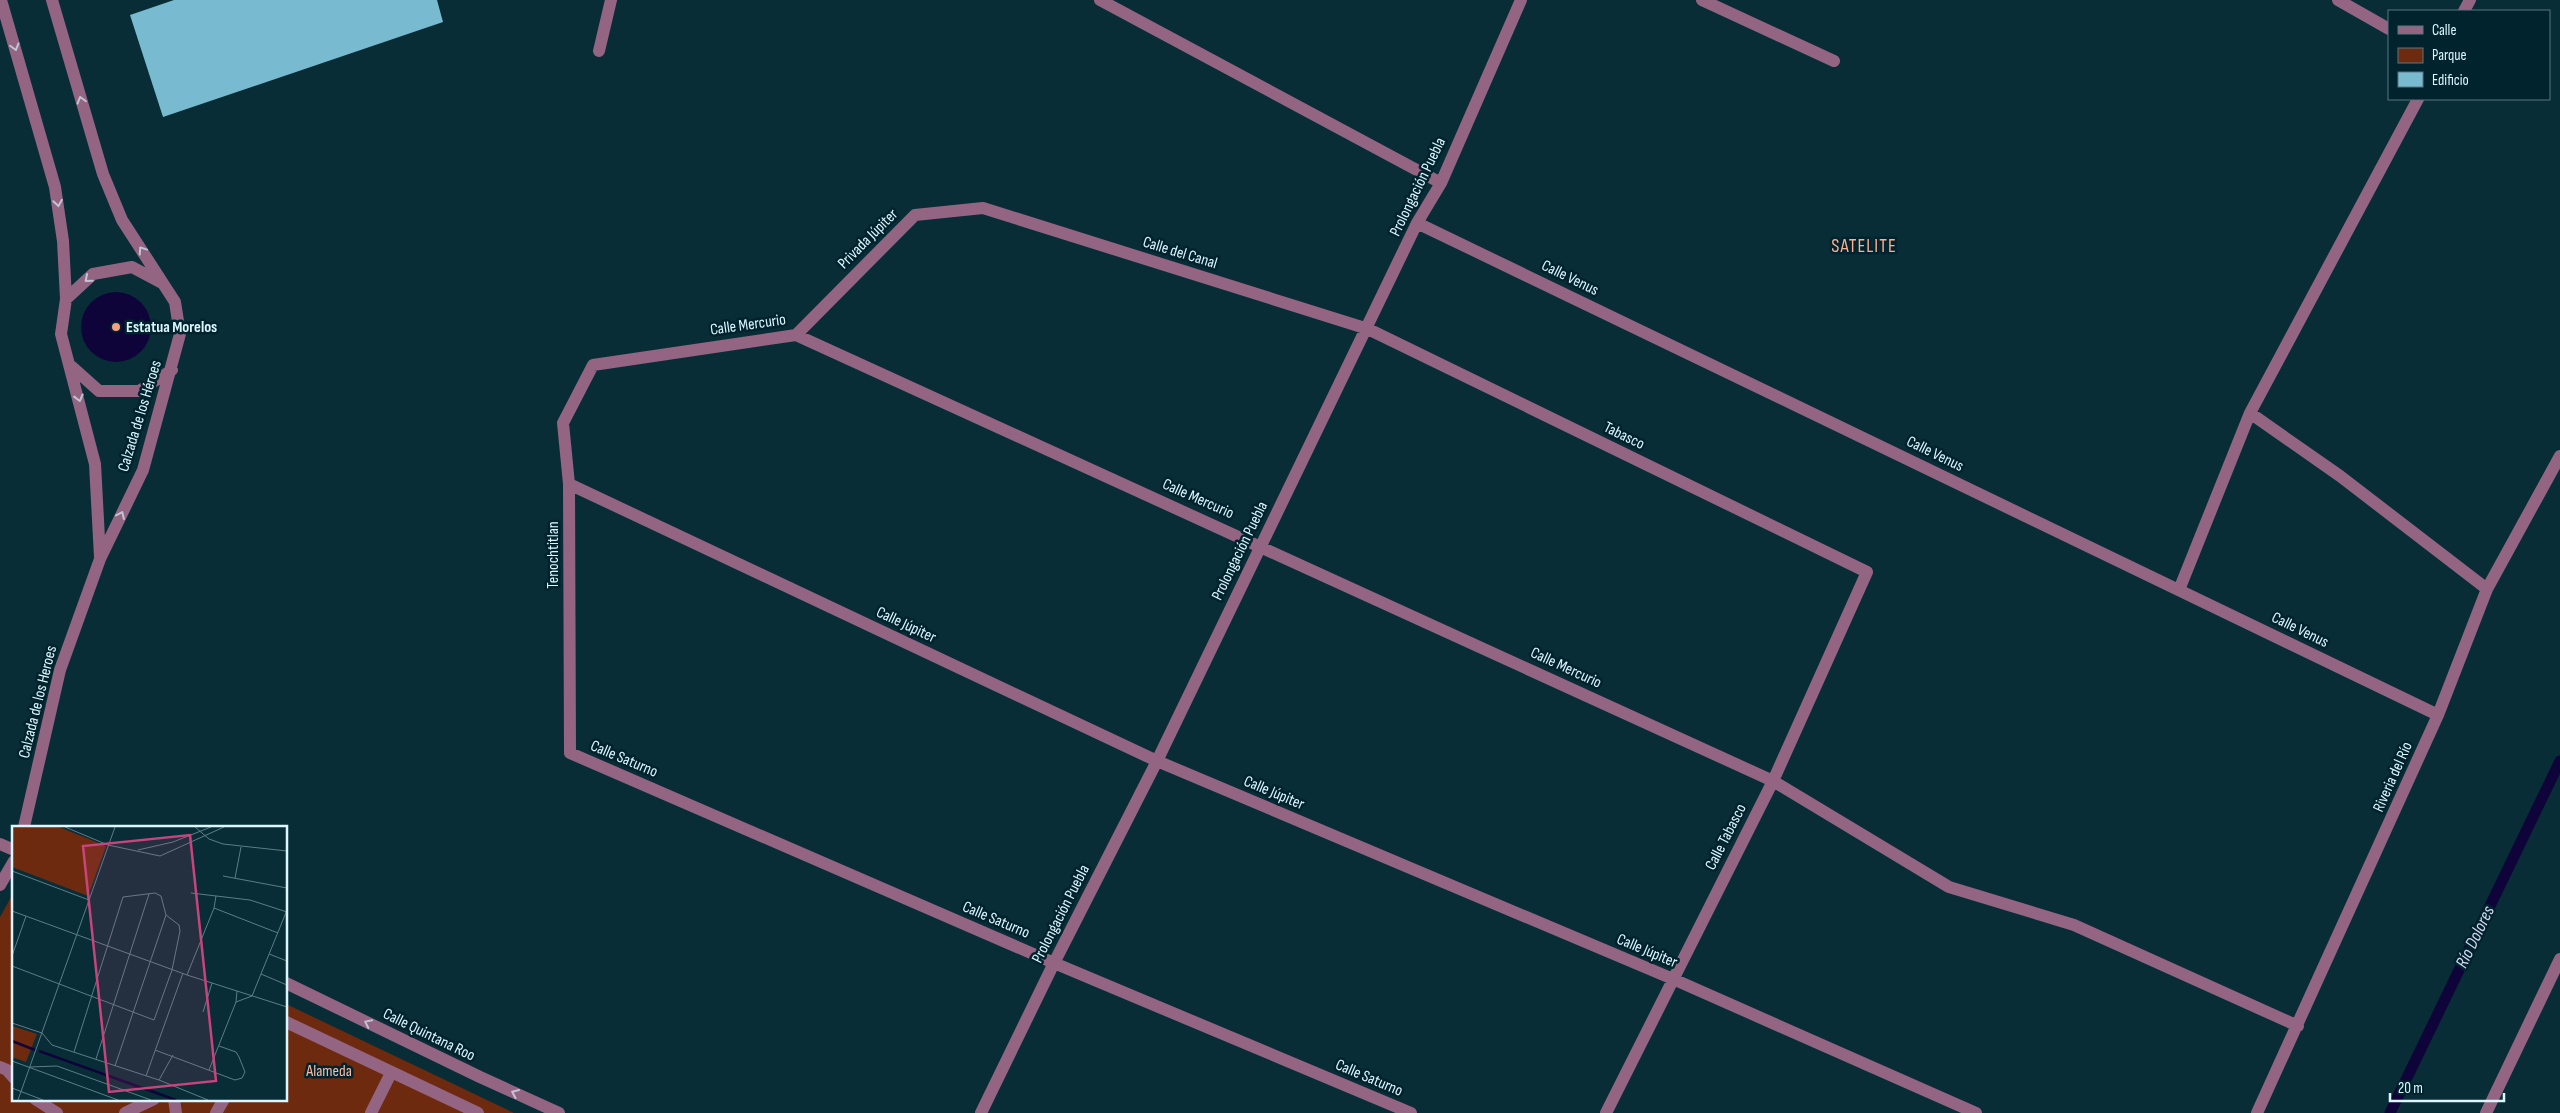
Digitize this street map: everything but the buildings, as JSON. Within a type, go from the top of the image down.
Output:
[{"type":"street","name":"Calzada de los Héroes","points":[[1,0],[55,187],[63,241],[66,299],[61,334],[95,464],[100,559]]},
{"type":"street","name":"Calzada de los Héroes","points":[[52,0],[107,184],[122,220],[175,302],[180,334],[172,370],[143,470],[100,559]]},
{"type":"street","points":[[599,51],[611,0]]},
{"type":"street","points":[[1100,0],[1441,183]]},
{"type":"street","name":"Prolongación Puebla","points":[[981,1113],[1054,963],[1157,761],[1418,223],[1441,183],[1521,0]]},
{"type":"street","points":[[1702,0],[1834,61]]},
{"type":"street","points":[[2338,0],[2388,28]]},
{"type":"street","points":[[2179,590],[2250,413],[2417,100]]},
{"type":"street","name":"Calle del Canal","points":[[983,208],[1368,329]]},
{"type":"street","name":"Privada Júpiter","points":[[796,335],[915,215],[983,208]]},
{"type":"street","name":"Calle Venus","points":[[1418,223],[2438,716]]},
{"type":"street","points":[[66,299],[93,274],[132,267],[165,284]]},
{"type":"street","name":"Tabasco","points":[[1368,329],[1866,572]]},
{"type":"street","name":"Calle Mercurio","points":[[593,365],[796,335],[1261,545],[1773,781],[1949,887],[2074,925],[2298,1026]]},
{"type":"street","name":"Tenochtitlan","points":[[570,753],[569,484],[563,423],[593,365]]},
{"type":"street","points":[[70,366],[99,391],[139,391],[172,370]]},
{"type":"street","points":[[2250,413],[2340,476],[2487,588]]},
{"type":"street","name":"Riveria del Río","points":[[2257,1113],[2438,716],[2487,588],[2560,456]]},
{"type":"street","name":"Calle Júpiter","points":[[569,484],[1157,761],[1673,979],[1976,1113]]},
{"type":"street","name":"Calzada de los Heroes","points":[[24,826],[60,670],[100,559]]},
{"type":"street","name":"Calle Tabasco","points":[[1606,1113],[1773,781],[1866,572]]},
{"type":"street","name":"Calle Saturno","points":[[570,753],[1054,963],[1411,1113]]},
{"type":"street","points":[[0,844],[12,849]]},
{"type":"street","points":[[0,885],[12,864]]},
{"type":"street","points":[[2486,1113],[2560,959]]},
{"type":"street","name":"Calle Quintana Roo","points":[[288,984],[558,1113]]},
{"type":"street","points":[[288,1023],[478,1113]]},
{"type":"street","points":[[0,1067],[7,1070],[12,1076]]},
{"type":"street","points":[[371,1113],[391,1073]]},
{"type":"street","points":[[37,1100],[57,1113]]},
{"type":"street","points":[[125,1113],[152,1100]]},
{"type":"street","points":[[174,1100],[176,1113]]},
{"type":"street","points":[[216,1113],[223,1100]]},
{"type":"green space","name":"Alameda","points":[[12,896],[12,1100],[288,1100],[288,1005],[514,1113],[0,1113],[0,917]]},
{"type":"shaded area","points":[[116,292],[129,295],[141,302],[148,314],[151,327],[148,340],[141,352],[129,359],[116,362],[103,359],[91,352],[84,340],[81,327],[84,314],[91,302],[103,295]]},
{"type":"waterway","name":"Río Dolores","points":[[2390,1113],[2560,761]]},
{"type":"place","name":"Estatua Morelos","points":[[116,327]]},
{"type":"district","name":"SATELITE","points":[[1864,246]]}]
